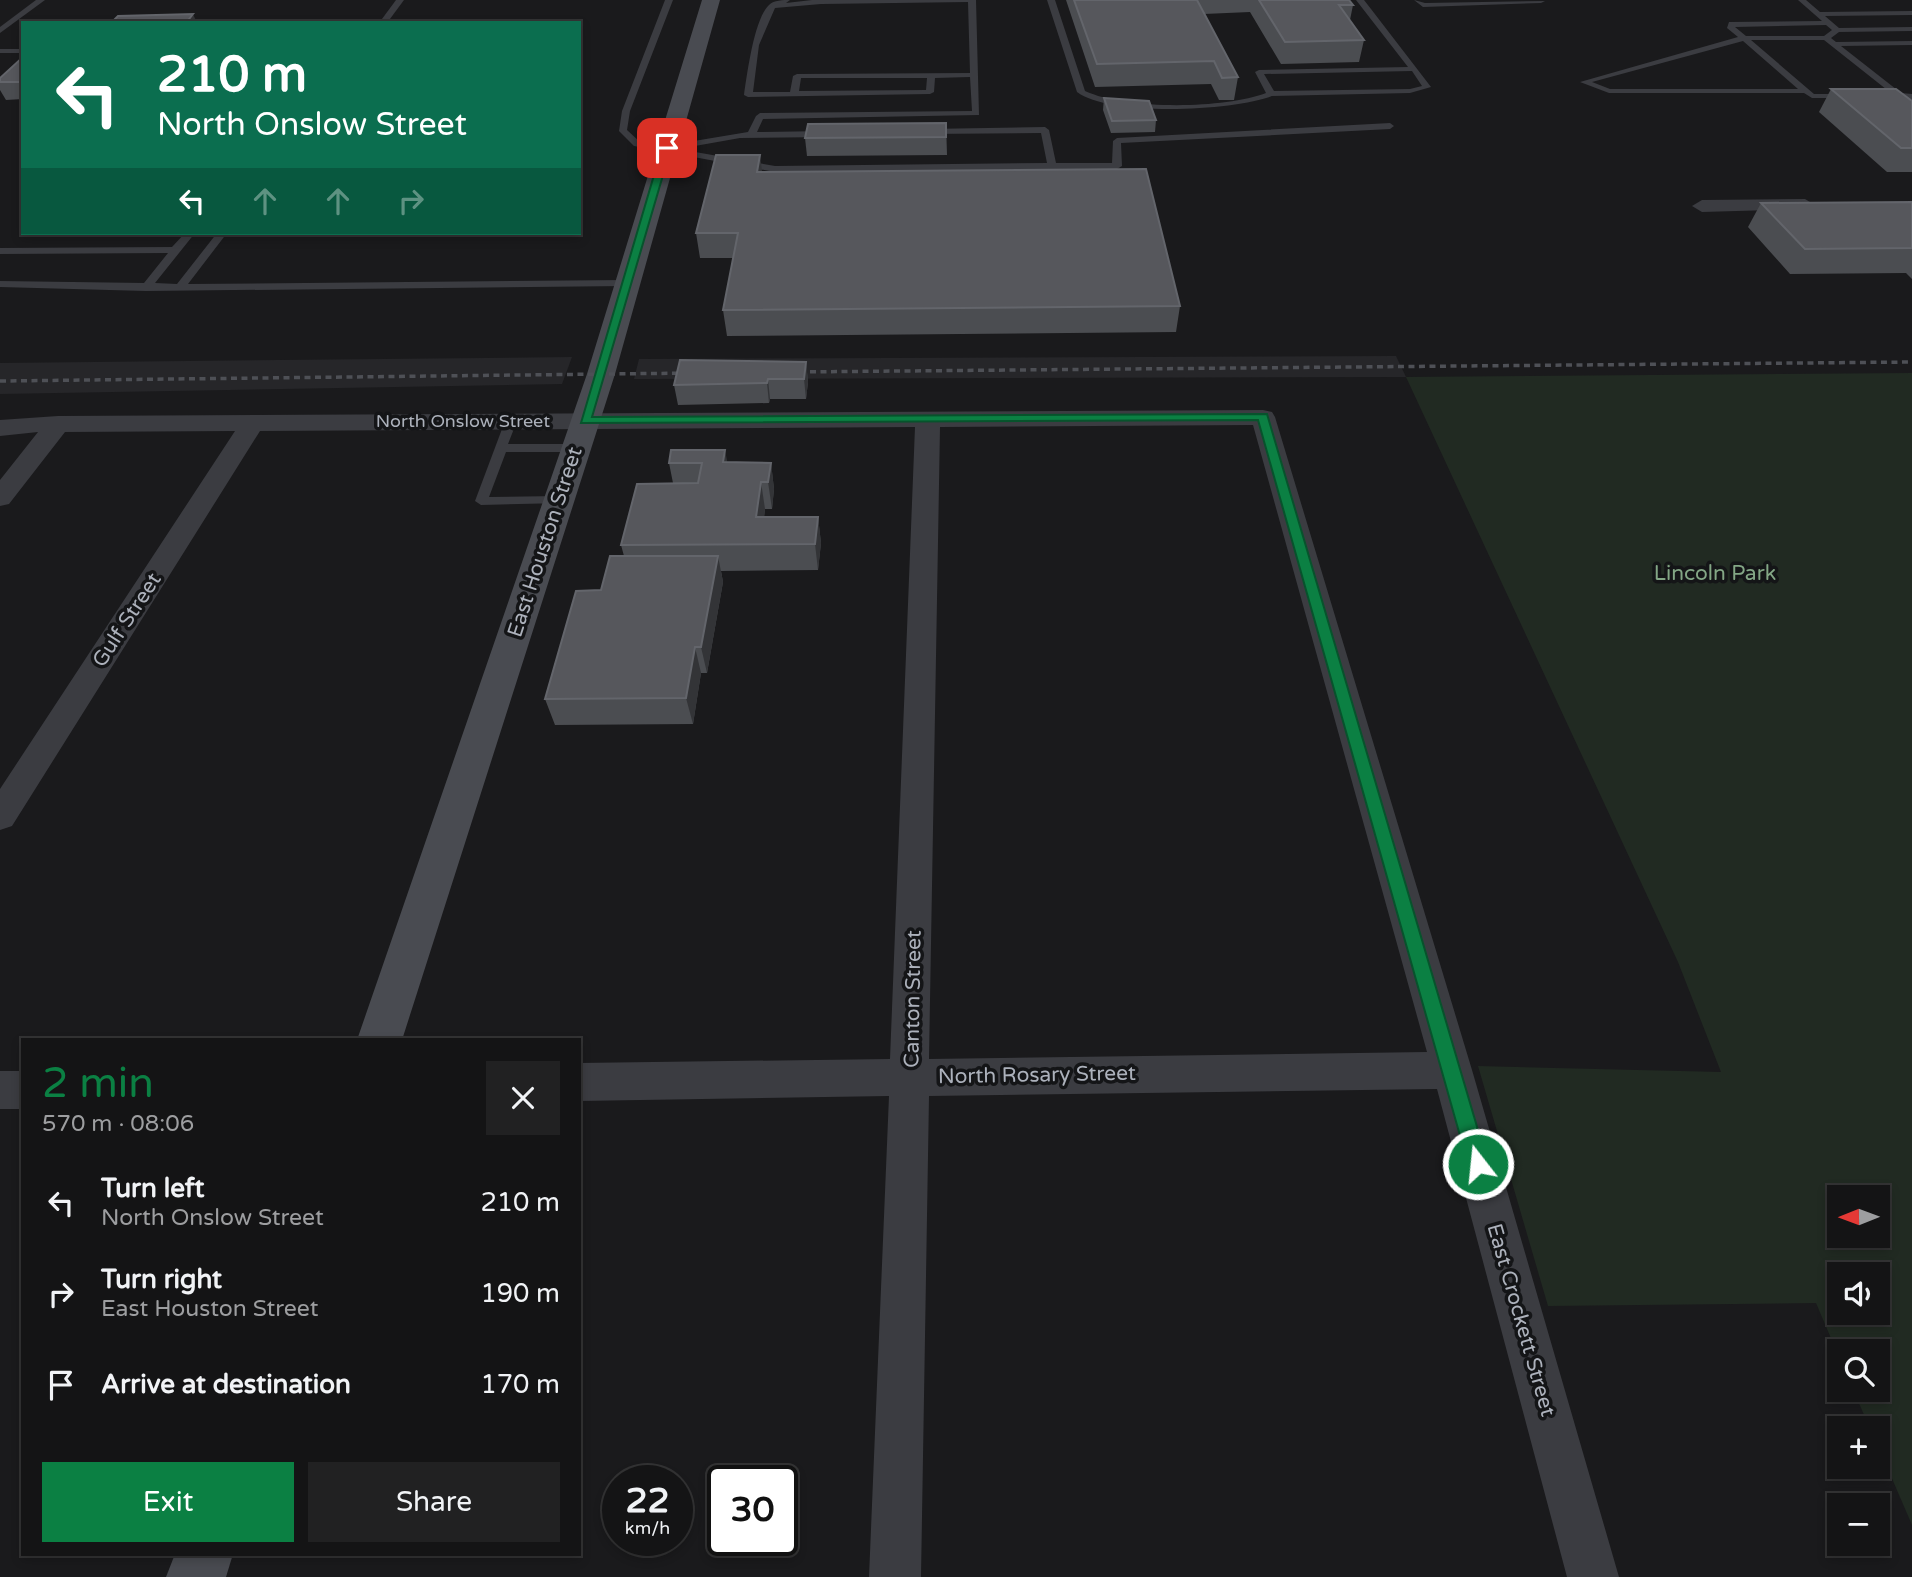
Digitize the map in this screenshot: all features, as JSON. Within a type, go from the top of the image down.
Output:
[{"type":"main road","name":"East Houston Street","points":[[380,1038],[581,435],[713,3]]},
{"type":"main road","points":[[197,1577],[203,1556]]},
{"type":"street","points":[[1702,206],[1828,205]]},
{"type":"street","name":"North Onslow Street","points":[[0,428],[58,424],[511,421],[581,435],[928,420],[1263,417]]},
{"type":"street","name":"East Crockett Street","points":[[1263,417],[1452,1069],[1593,1577]]},
{"type":"street","name":"Canton Street","points":[[895,1577],[928,420]]},
{"type":"street","name":"Gulf Street","points":[[0,817],[253,423]]},
{"type":"street","points":[[0,498],[58,424]]},
{"type":"street","name":"North Rosary Street","points":[[581,1082],[1452,1069]]},
{"type":"street","points":[[0,1090],[21,1090]]},
{"type":"lane","points":[[1,30],[41,0]]},
{"type":"lane","points":[[384,21],[400,0]]},
{"type":"lane","points":[[670,0],[626,111],[623,131],[637,145],[667,148],[775,169],[1117,166],[1117,141],[1390,126]]},
{"type":"lane","points":[[786,0],[771,7],[755,45],[748,95],[930,93],[931,75]]},
{"type":"lane","points":[[824,3],[833,0]]},
{"type":"lane","points":[[751,135],[760,116],[976,113],[972,0],[824,3],[771,7]]},
{"type":"lane","points":[[1051,0],[1081,92],[1098,100],[1228,106],[1257,102],[1271,94],[1410,91],[1427,86],[1360,0]]},
{"type":"lane","points":[[1802,0],[1837,30],[1912,29]]},
{"type":"lane","points":[[1420,3],[1540,1]]},
{"type":"lane","points":[[1816,14],[1912,13]]},
{"type":"lane","points":[[1826,23],[1732,24],[1731,28],[1812,96],[1863,96]]},
{"type":"lane","points":[[1,30],[21,29]]},
{"type":"lane","points":[[1829,41],[1837,30]]},
{"type":"lane","points":[[1805,91],[1609,91],[1584,82],[1744,38],[1912,43]]},
{"type":"lane","points":[[1829,41],[1900,96]]},
{"type":"lane","points":[[0,51],[21,51]]},
{"type":"lane","points":[[1271,94],[1259,72],[1414,69]]},
{"type":"lane","points":[[794,94],[797,76],[974,75]]},
{"type":"lane","points":[[1888,96],[1912,97]]},
{"type":"lane","points":[[912,132],[1045,130],[1052,166]]},
{"type":"lane","points":[[667,148],[751,135],[845,133]]},
{"type":"lane","points":[[146,288],[188,235]]},
{"type":"lane","points":[[180,287],[220,235]]},
{"type":"lane","points":[[0,251],[175,250]]},
{"type":"lane","points":[[0,284],[146,288],[626,283]]},
{"type":"lane","points":[[511,421],[481,501],[559,500]]},
{"type":"lane","points":[[501,449],[581,435]]},
{"type":"shaded area","points":[[1396,356],[1406,377],[634,379],[639,359]]},
{"type":"shaded area","points":[[572,357],[562,384],[0,394],[0,363]]},
{"type":"green space","name":"Lincoln Park","points":[[1912,373],[1912,1525],[1890,1474],[1890,1416],[1865,1416],[1858,1402],[1890,1402],[1890,1339],[1831,1339],[1816,1303],[1548,1306],[1478,1066],[1721,1072],[1678,962],[1406,377]]},
{"type":"building","points":[[1074,0],[1197,0],[1238,77],[1222,78],[1214,61],[1097,64]]},
{"type":"building","points":[[1259,0],[1349,0],[1353,5],[1339,5],[1364,40],[1285,42]]},
{"type":"building","points":[[193,14],[188,21],[113,21],[118,16]]},
{"type":"building","points":[[21,59],[21,82],[0,82],[0,78]]},
{"type":"building","points":[[1831,89],[1896,89],[1912,101],[1912,148],[1901,148]]},
{"type":"building","points":[[1104,98],[1149,101],[1156,120],[1112,121]]},
{"type":"building","points":[[946,123],[946,137],[805,138],[808,124]]},
{"type":"building","points":[[716,155],[760,155],[757,172],[1146,169],[1180,306],[723,310],[738,233],[696,233]]},
{"type":"building","points":[[1912,202],[1912,248],[1805,249],[1761,203]]},
{"type":"building","points":[[680,360],[806,362],[804,379],[768,379],[767,383],[674,385]]},
{"type":"building","points":[[671,450],[725,450],[723,462],[771,463],[768,482],[761,482],[756,517],[818,517],[815,544],[621,545],[637,484],[698,483],[702,463],[669,463]]},
{"type":"building","points":[[610,556],[718,556],[701,647],[695,647],[686,698],[545,699],[576,591],[601,590]]},
{"type":"railway","points":[[789,372],[1912,362]]},
{"type":"railway","points":[[0,381],[694,373]]},
{"type":"route","points":[[667,148],[585,421],[1263,417],[1478,1164]]}]
